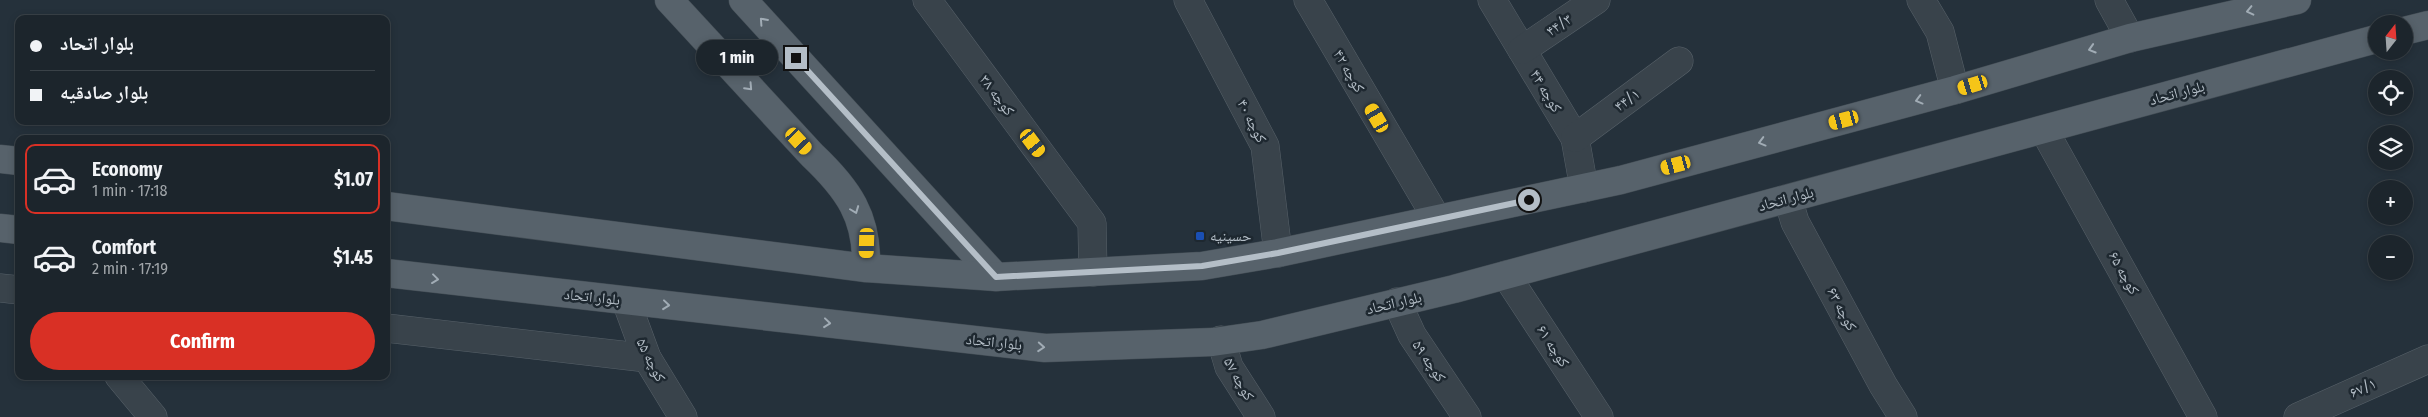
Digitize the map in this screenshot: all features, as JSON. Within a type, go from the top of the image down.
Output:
[{"type":"main road","points":[[669,0],[838,182],[854,204],[867,243],[866,268]]},
{"type":"main road","points":[[743,0],[996,277]]},
{"type":"main road","points":[[390,207],[866,268],[996,277],[1202,266],[1278,253],[1584,188],[1956,90],[2130,38],[2297,0]]},
{"type":"main road","points":[[2413,28],[2428,24]]},
{"type":"main road","name":"بلوار اتحاد","points":[[390,273],[1045,348],[1221,340],[1262,335],[1506,275],[2368,41]]},
{"type":"main road","points":[[0,159],[15,161]]},
{"type":"main road","points":[[0,228],[15,230]]},
{"type":"street","name":"کوچه ۳۸","points":[[927,0],[1092,223],[1093,272]]},
{"type":"street","name":"کوچه ۴۰","points":[[1188,0],[1265,146],[1278,253]]},
{"type":"street","name":"کوچه ۴۲","points":[[1308,0],[1437,219]]},
{"type":"street","name":"کوچه ۴۴","points":[[1492,0],[1575,138],[1584,188]]},
{"type":"street","name":"۴۴/۳","points":[[1522,50],[1596,0]]},
{"type":"street","points":[[1921,0],[1940,32],[1956,90]]},
{"type":"street","points":[[2109,0],[2130,38]]},
{"type":"street","name":"۴۴/۱","points":[[1575,138],[1679,61]]},
{"type":"street","name":"کوچه ۶۵","points":[[2044,130],[2203,417]]},
{"type":"street","name":"کوچه ۶۳","points":[[1788,199],[1795,222],[1883,385],[1903,417]]},
{"type":"street","name":"کوچه ۶۱","points":[[1506,275],[1599,417]]},
{"type":"street","points":[[0,288],[15,290]]},
{"type":"street","name":"کوچه ۵۵","points":[[626,300],[647,358],[683,417]]},
{"type":"street","name":"کوچه ۵۹","points":[[1397,302],[1412,335],[1467,417]]},
{"type":"street","points":[[390,328],[647,358]]},
{"type":"street","name":"کوچه ۵۷","points":[[1221,340],[1229,367],[1261,417]]},
{"type":"street","name":"۶۷/۱","points":[[2298,417],[2428,359]]},
{"type":"street","points":[[123,380],[153,417]]},
{"type":"place","name":"حسینیه","points":[[1200,236]]},
{"type":"route","points":[[796,58],[996,277],[1202,266],[1278,253],[1529,200]]}]
